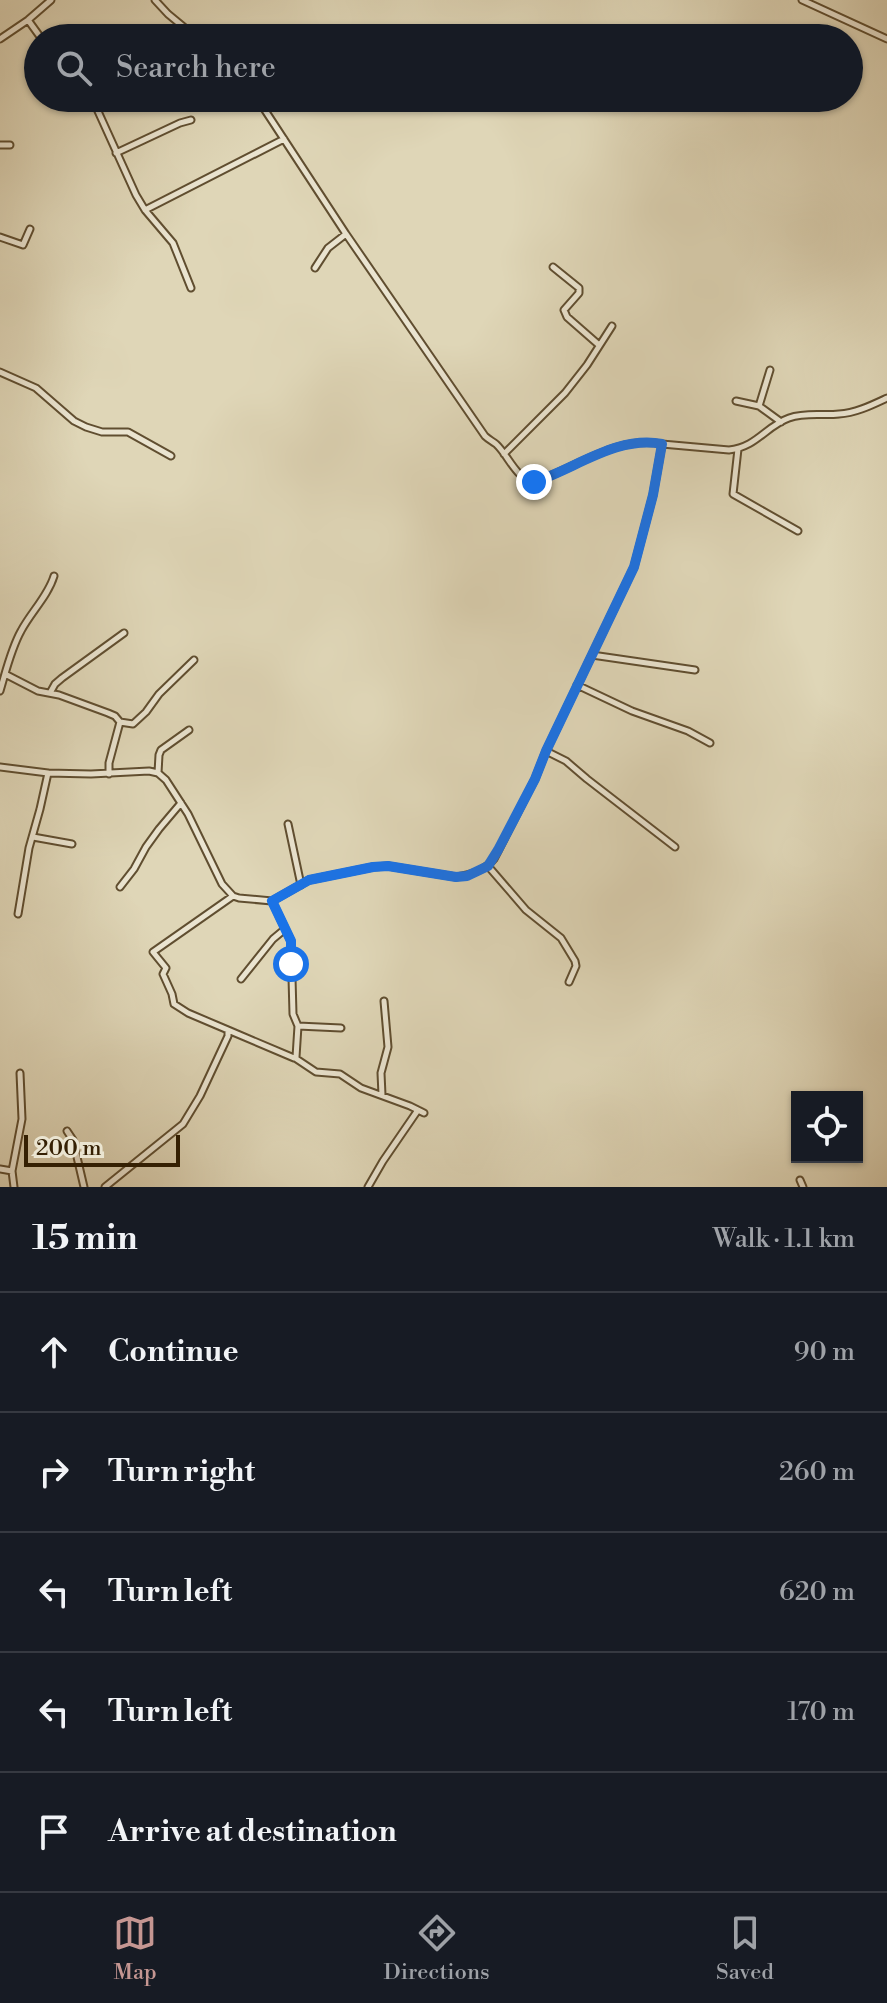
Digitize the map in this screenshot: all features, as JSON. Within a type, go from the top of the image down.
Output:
[{"type":"street","points":[[0,39],[51,0]]},
{"type":"street","points":[[155,0],[180,24]]},
{"type":"street","points":[[802,0],[854,24]]},
{"type":"street","points":[[28,20],[31,24]]},
{"type":"street","points":[[863,28],[887,39]]},
{"type":"street","points":[[98,112],[145,210],[173,243],[191,288]]},
{"type":"street","points":[[266,112],[485,436],[498,446],[528,481],[534,482],[613,449],[642,442],[738,449],[790,417],[815,413],[844,414],[887,398]]},
{"type":"street","points":[[116,153],[191,120]]},
{"type":"street","points":[[145,210],[284,139]]},
{"type":"street","points":[[0,145],[10,145]]},
{"type":"street","points":[[0,237],[23,245],[30,229]]},
{"type":"street","points":[[315,268],[328,248],[346,234]]},
{"type":"street","points":[[553,267],[579,288],[579,293],[564,310],[567,317],[599,345]]},
{"type":"street","points":[[504,454],[565,393],[612,326]]},
{"type":"street","points":[[759,406],[770,370]]},
{"type":"street","points":[[0,372],[36,388],[74,421],[86,427],[102,432],[128,432],[171,456]]},
{"type":"street","points":[[736,401],[759,406],[781,422]]},
{"type":"street","points":[[0,767],[48,773],[158,773],[181,803],[222,884],[233,896],[250,900],[272,901],[319,877],[373,867],[388,866],[456,877],[467,876],[488,866],[513,823],[634,567],[653,495],[662,444]]},
{"type":"street","points":[[738,449],[733,494],[798,531]]},
{"type":"street","points":[[0,691],[22,630],[54,576]]},
{"type":"street","points":[[50,693],[62,678],[124,633]]},
{"type":"street","points":[[592,655],[695,670]]},
{"type":"street","points":[[5,674],[38,691],[133,724],[194,660]]},
{"type":"street","points":[[577,685],[710,743]]},
{"type":"street","points":[[109,774],[120,722]]},
{"type":"street","points":[[158,773],[161,750],[189,730]]},
{"type":"street","points":[[546,751],[566,761],[675,847]]},
{"type":"street","points":[[18,914],[29,848],[48,773]]},
{"type":"street","points":[[120,887],[159,829],[181,803]]},
{"type":"street","points":[[288,824],[301,885]]},
{"type":"street","points":[[33,837],[72,844]]},
{"type":"street","points":[[488,866],[526,910],[561,938],[575,961],[575,970],[569,982]]},
{"type":"street","points":[[233,896],[153,952],[166,968],[163,974],[174,1004],[188,1013],[295,1058],[316,1072],[340,1074],[361,1088],[421,1112],[368,1187]]},
{"type":"street","points":[[272,901],[291,941],[293,1014],[298,1026],[295,1058]]},
{"type":"street","points":[[241,979],[258,956],[285,929]]},
{"type":"street","points":[[382,1095],[381,1073],[388,1055],[384,1001]]},
{"type":"street","points":[[298,1026],[341,1028]]},
{"type":"street","points":[[105,1187],[183,1124],[209,1078],[228,1030]]},
{"type":"street","points":[[14,1187],[12,1171],[22,1119],[20,1073]]},
{"type":"street","points":[[67,1131],[73,1140],[84,1187]]},
{"type":"street","points":[[0,1169],[12,1171]]},
{"type":"street","points":[[800,1180],[803,1187]]},
{"type":"route","points":[[291,964],[291,941],[272,901],[309,880],[373,867],[388,866],[467,876],[488,866],[513,823],[634,567],[653,495],[662,444],[642,442],[613,449],[534,482]]}]
